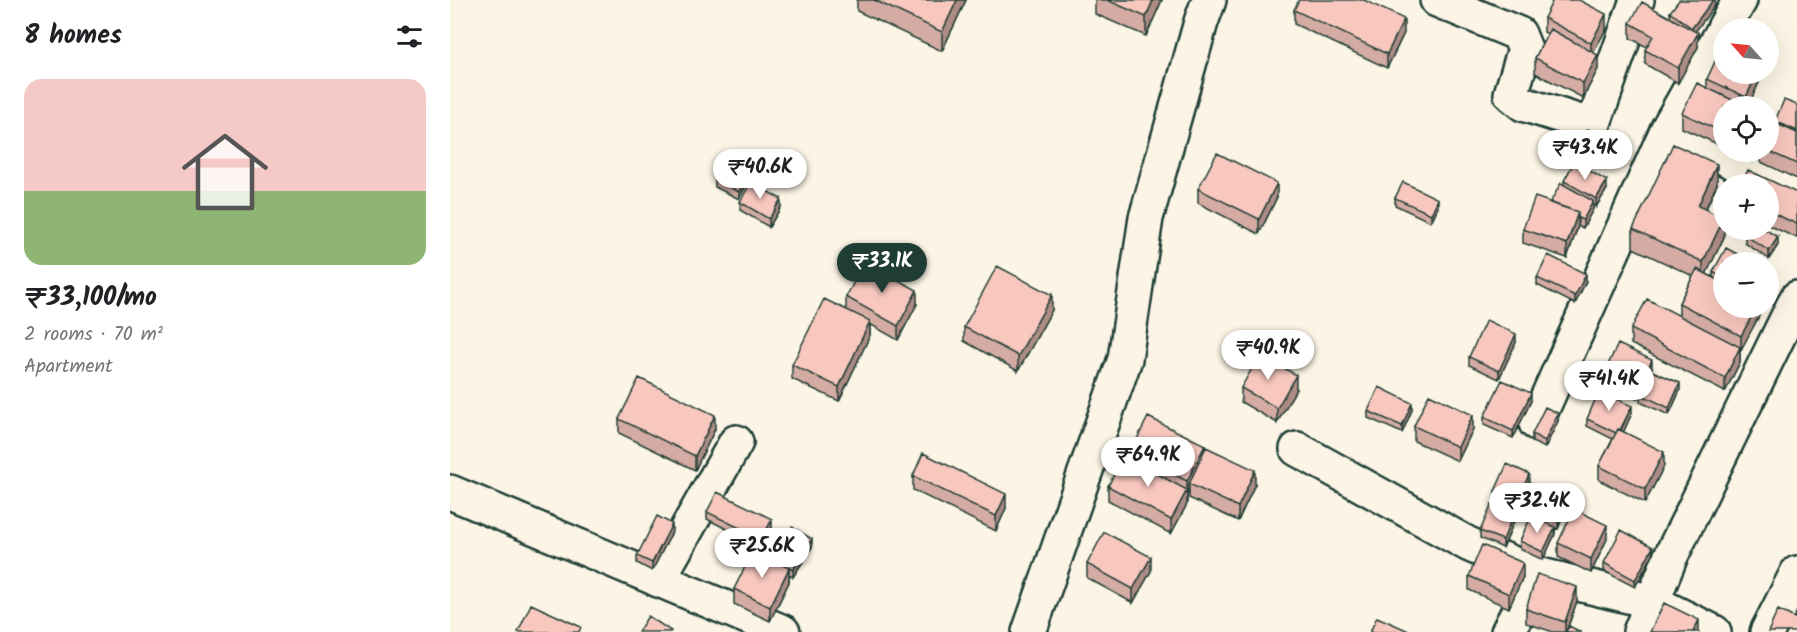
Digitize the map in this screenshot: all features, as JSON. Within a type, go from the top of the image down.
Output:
[{"type":"street","points":[[1029,632],[1125,359],[1146,218],[1209,0]]},
{"type":"street","points":[[1437,0],[1519,34],[1525,49],[1511,94],[1523,104],[1593,126],[1636,0]]},
{"type":"street","points":[[1730,18],[1740,0]]},
{"type":"street","points":[[1536,423],[1668,128],[1713,48]]},
{"type":"street","points":[[1668,128],[1797,196]]},
{"type":"street","points":[[1640,632],[1675,547],[1797,298]]},
{"type":"street","points":[[658,580],[736,442]]},
{"type":"street","points":[[1297,449],[1468,544],[1537,574],[1653,602],[1714,632]]},
{"type":"street","points":[[450,492],[783,632]]},
{"type":"street","points":[[1767,632],[1797,573]]},
{"type":"street","points":[[1508,632],[1537,574]]},
{"type":"building","points":[[874,0],[957,0],[942,32]]},
{"type":"building","points":[[1107,0],[1153,0],[1146,17]]},
{"type":"building","points":[[1299,0],[1364,0],[1404,19],[1387,54],[1294,10]]},
{"type":"building","points":[[1553,0],[1579,0],[1606,14],[1591,43],[1544,18]]},
{"type":"building","points":[[1679,0],[1713,0],[1692,28],[1670,12]]},
{"type":"building","points":[[1642,2],[1698,33],[1678,68],[1645,50],[1653,36],[1630,23]]},
{"type":"building","points":[[1550,29],[1598,55],[1583,83],[1535,58]]},
{"type":"building","points":[[1713,66],[1713,82],[1707,79]]},
{"type":"building","points":[[1697,83],[1724,96],[1713,96],[1713,128],[1682,113]]},
{"type":"building","points":[[1718,84],[1752,84],[1746,96]]},
{"type":"building","points":[[1784,100],[1797,105],[1797,131],[1779,123],[1779,112]]},
{"type":"building","points":[[1779,125],[1797,133],[1797,164],[1779,156]]},
{"type":"building","points":[[1588,129],[1604,138],[1587,164],[1572,154]]},
{"type":"building","points":[[1673,144],[1717,164],[1698,206],[1713,213],[1714,240],[1703,262],[1633,229]]},
{"type":"building","points":[[1217,153],[1277,183],[1259,219],[1198,189]]},
{"type":"building","points":[[725,160],[749,172],[739,192],[715,179]]},
{"type":"building","points":[[1574,162],[1607,181],[1596,199],[1564,181]]},
{"type":"building","points":[[751,182],[781,199],[769,219],[740,202]]},
{"type":"building","points":[[1403,182],[1438,199],[1431,214],[1395,198]]},
{"type":"building","points":[[1561,183],[1593,201],[1583,220],[1578,218],[1578,212],[1550,203]]},
{"type":"building","points":[[1779,185],[1797,193],[1797,224],[1779,216]]},
{"type":"building","points":[[1535,197],[1578,212],[1567,244],[1523,229]]},
{"type":"building","points":[[1752,240],[1776,240],[1769,251]]},
{"type":"building","points":[[1548,255],[1586,274],[1575,296],[1537,278]]},
{"type":"building","points":[[865,262],[917,290],[898,326],[846,297]]},
{"type":"building","points":[[997,266],[1052,295],[1018,356],[964,327]]},
{"type":"building","points":[[1697,269],[1713,277],[1713,318],[1751,318],[1741,336],[1679,303]]},
{"type":"building","points":[[824,299],[870,321],[839,387],[792,365]]},
{"type":"building","points":[[1647,299],[1740,347],[1725,378],[1631,329]]},
{"type":"building","points":[[1486,320],[1516,334],[1499,371],[1469,357]]},
{"type":"building","points":[[1618,344],[1652,360],[1637,391],[1603,375]]},
{"type":"building","points":[[1260,354],[1296,375],[1277,408],[1241,388]]},
{"type":"building","points":[[1650,370],[1680,383],[1669,408],[1640,394]]},
{"type":"building","points":[[639,378],[715,415],[695,456],[619,419]]},
{"type":"building","points":[[1502,380],[1531,393],[1513,431],[1484,417]]},
{"type":"building","points":[[1379,387],[1412,403],[1402,426],[1368,411]]},
{"type":"building","points":[[1599,391],[1632,406],[1620,430],[1618,429],[1616,433],[1587,419]]},
{"type":"building","points":[[1429,394],[1473,415],[1458,447],[1414,426]]},
{"type":"building","points":[[1545,407],[1558,413],[1545,441],[1532,434]]},
{"type":"building","points":[[1148,417],[1205,445],[1187,481],[1130,453]]},
{"type":"building","points":[[1618,429],[1664,452],[1645,489],[1599,466]]},
{"type":"building","points":[[1206,447],[1255,470],[1238,507],[1189,484]]},
{"type":"building","points":[[923,453],[1006,494],[996,516],[913,476]]},
{"type":"building","points":[[1124,456],[1187,490],[1171,520],[1108,486]]},
{"type":"building","points":[[1507,464],[1529,474],[1518,501],[1495,491]]},
{"type":"building","points":[[717,492],[772,519],[762,539],[707,512]]},
{"type":"building","points":[[1535,492],[1565,503],[1558,521],[1528,511]]},
{"type":"building","points":[[1492,504],[1514,513],[1503,540],[1480,531]]},
{"type":"building","points":[[1574,509],[1607,525],[1591,559],[1558,543]]},
{"type":"building","points":[[657,516],[672,524],[652,563],[637,556]]},
{"type":"building","points":[[1531,516],[1555,527],[1543,552],[1520,541]]},
{"type":"building","points":[[792,527],[812,539],[793,570],[773,558]]},
{"type":"building","points":[[1621,530],[1653,547],[1635,580],[1604,563]]},
{"type":"building","points":[[1104,532],[1151,557],[1133,589],[1087,564]]},
{"type":"building","points":[[1482,545],[1523,563],[1509,594],[1469,576]]},
{"type":"building","points":[[753,551],[789,568],[770,607],[734,589]]},
{"type":"building","points":[[1537,574],[1577,587],[1565,622],[1526,609]]},
{"type":"building","points":[[1664,603],[1699,620],[1693,632],[1650,632]]},
{"type":"building","points":[[531,604],[581,627],[579,632],[518,632]]},
{"type":"building","points":[[1778,610],[1797,619],[1797,632],[1768,632]]},
{"type":"building","points":[[648,616],[671,631],[638,632]]},
{"type":"building","points":[[1377,617],[1411,632],[1370,632]]},
{"type":"building","points":[[1569,626],[1581,632],[1566,632]]}]
